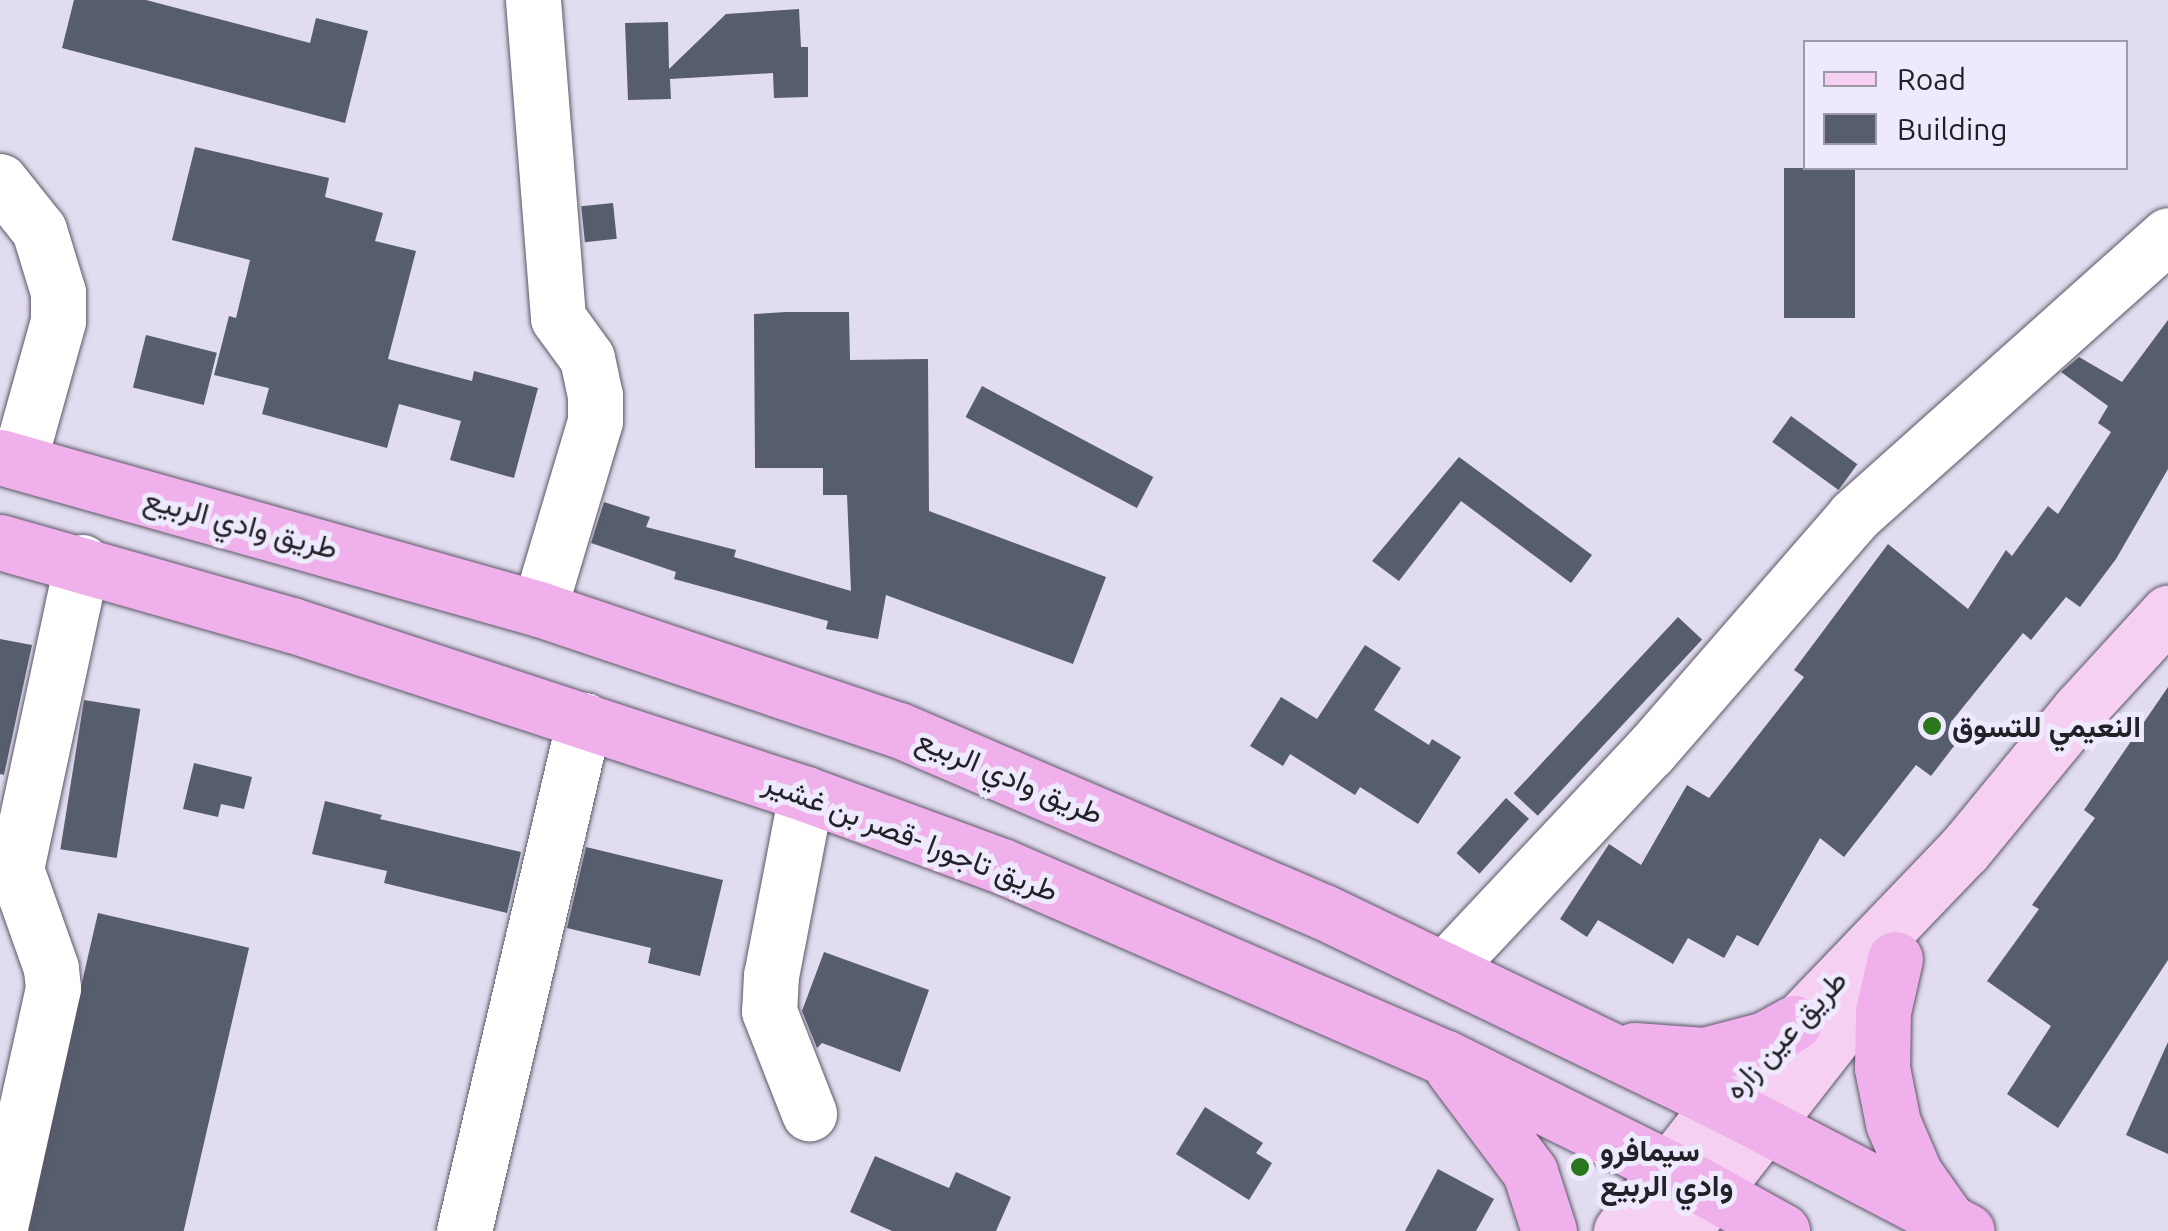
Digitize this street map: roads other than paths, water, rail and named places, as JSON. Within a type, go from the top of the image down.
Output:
[{"type":"highway","name":"طريق وادي الربيع","points":[[9,459],[539,609],[900,730],[1166,842],[1445,970],[1743,1115],[1957,1225]]},
{"type":"highway","name":"طريق تاجورا -قصر بن غشير","points":[[0,542],[82,562],[584,720],[806,794],[1002,866],[1444,1057],[1689,1198],[1782,1231]]},
{"type":"highway","points":[[1895,958],[1882,1012],[1882,1068],[1893,1123],[1915,1174],[1957,1225]]},
{"type":"highway","points":[[1590,1041],[1671,1056],[1704,1055],[1766,1038],[1794,1023]]},
{"type":"highway","points":[[1444,1057],[1530,1172],[1549,1231]]},
{"type":"main road","points":[[1743,1115],[1895,958],[1948,884],[1964,850],[2079,710],[2168,612]]},
{"type":"main road","name":"طريق عين زاره","points":[[1620,1231],[1689,1198],[1743,1115],[1794,1023],[1964,850]]},
{"type":"street","points":[[533,0],[558,318],[587,358],[595,395],[594,421],[539,609]]},
{"type":"street","points":[[0,180],[38,230],[58,292],[58,321],[9,459]]},
{"type":"street","points":[[1445,970],[1650,751],[1854,516],[2168,235]]},
{"type":"street","points":[[0,1227],[53,988],[16,869],[82,562]]},
{"type":"street","points":[[464,1231],[584,720]]},
{"type":"street","points":[[806,794],[771,975],[769,1011],[809,1113]]},
{"type":"place","name":"النعيمي للتسوق","points":[[1932,726]]},
{"type":"place","name":"سيمافرو وادي الربيع","points":[[1580,1167]]}]
